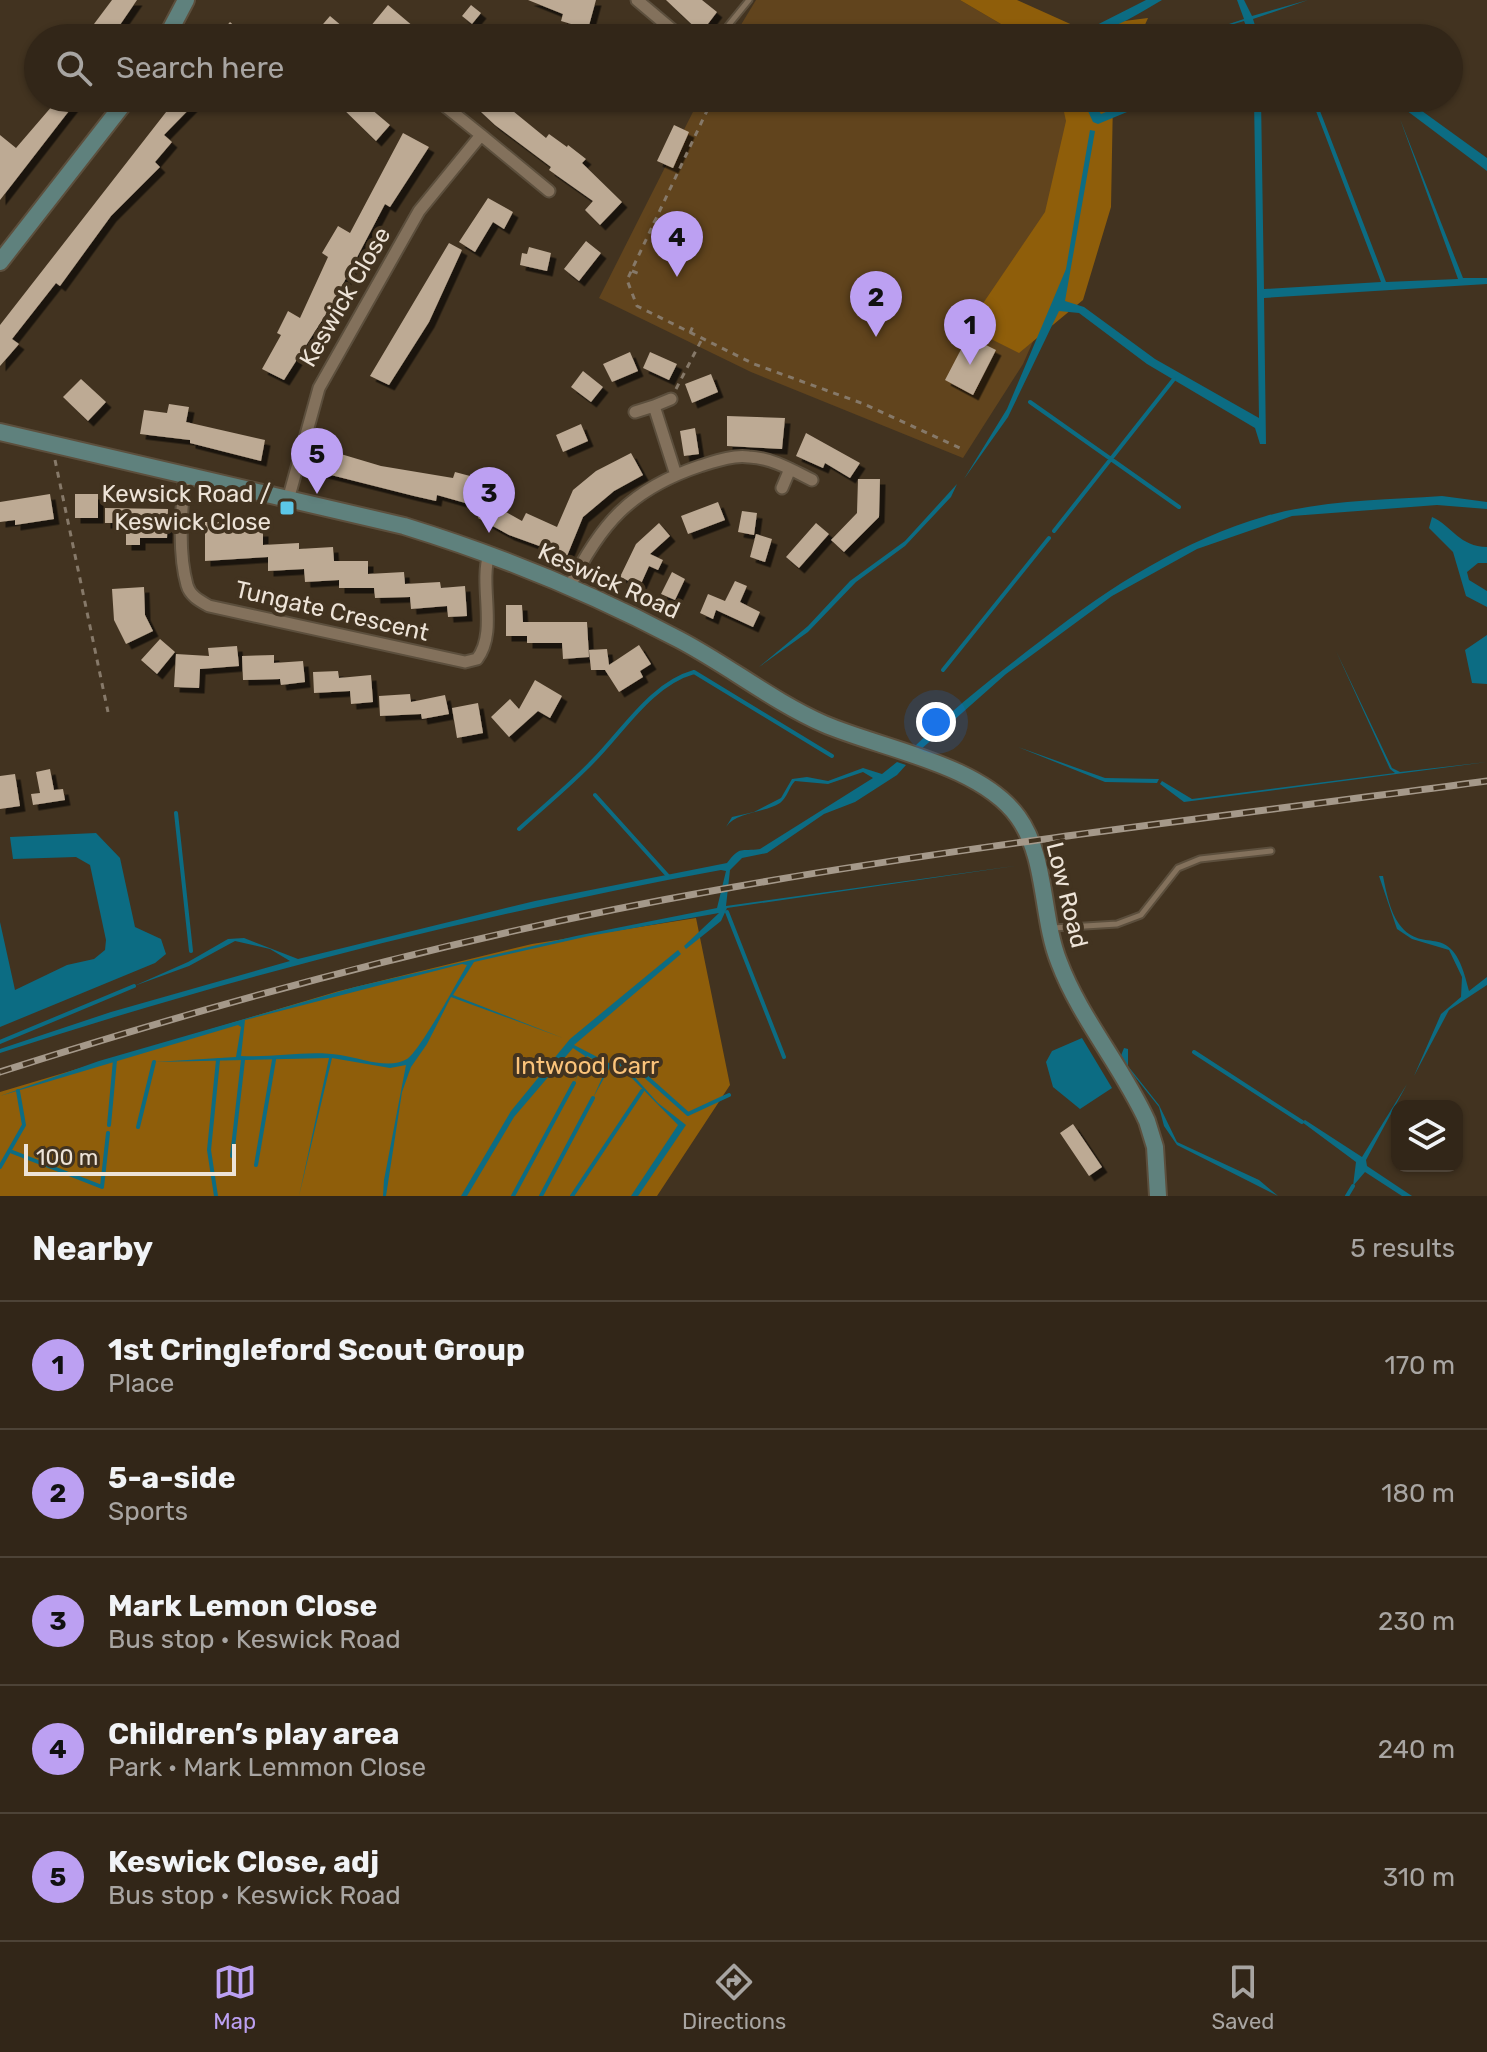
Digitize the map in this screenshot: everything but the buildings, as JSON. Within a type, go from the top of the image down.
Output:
[{"type":"street","points":[[173,24],[186,0]]},
{"type":"street","points":[[637,0],[665,24]]},
{"type":"street","points":[[0,262],[117,112]]},
{"type":"street","points":[[452,112],[549,191]]},
{"type":"street","name":"Keswick Close","points":[[288,500],[319,388],[419,211],[481,135]]},
{"type":"street","points":[[635,412],[671,399]]},
{"type":"street","points":[[654,406],[676,475]]},
{"type":"street","name":"Keswick Road","points":[[0,432],[404,526],[489,554],[681,640],[785,704],[826,724],[901,751]]},
{"type":"street","points":[[569,588],[585,555],[609,522],[635,497],[676,475],[725,459],[746,456],[790,469],[812,480]]},
{"type":"street","points":[[782,488],[790,469]]},
{"type":"street","name":"Tungate Crescent","points":[[185,477],[182,534],[186,584],[197,599],[209,606],[465,662],[477,659],[487,638],[484,580],[489,554]]},
{"type":"street","name":"Low Road","points":[[901,751],[990,791],[1018,816],[1037,866],[1048,928],[1059,963],[1147,1121],[1155,1147],[1158,1196]]},
{"type":"lane","points":[[729,24],[749,0]]},
{"type":"lane","points":[[1048,928],[1117,924],[1141,915],[1178,868],[1200,859],[1271,851]]},
{"type":"path","points":[[706,112],[627,280],[637,306],[754,364],[864,404],[964,450]]},
{"type":"path","points":[[653,221],[675,234]]},
{"type":"path","points":[[632,271],[640,274]]},
{"type":"path","points":[[690,333],[693,326]]},
{"type":"path","points":[[671,399],[703,339]]},
{"type":"path","points":[[56,445],[54,456],[108,712]]},
{"type":"shaded area","points":[[756,0],[960,0],[1001,24],[741,24]]},
{"type":"shaded area","points":[[693,112],[1073,112],[1066,267],[1023,364],[963,458],[751,372],[599,298]]},
{"type":"green space","points":[[960,0],[1017,0],[1070,24],[1001,24]]},
{"type":"green space","points":[[1148,18],[1145,24],[1101,24]]},
{"type":"green space","points":[[1064,112],[1113,112],[1111,207],[1083,300],[1019,353],[967,327],[1045,212],[1066,121]]},
{"type":"green space","name":"Intwood Carr","points":[[696,918],[730,1085],[657,1196],[0,1196],[0,1092],[339,991],[532,944]]},
{"type":"water","points":[[1146,0],[1162,0],[1117,24],[1099,24]]},
{"type":"water","points":[[1237,0],[1244,0],[1252,16],[1308,0],[1253,19],[1255,24],[1245,24],[1244,21],[1229,24],[1244,19]]},
{"type":"water","points":[[1088,112],[1127,112],[1098,124],[1093,122]]},
{"type":"water","points":[[1254,112],[1261,112],[1264,289],[1381,282],[1316,112],[1320,112],[1386,282],[1458,279],[1400,119],[1463,278],[1487,278],[1487,284],[1264,298],[1266,444],[1260,444],[1255,428],[1147,364],[1079,313],[1059,311],[1008,417],[964,479],[1007,409],[1066,269],[1090,130],[1095,131],[1065,301],[1084,307],[1155,359],[1259,418]]},
{"type":"water","points":[[1409,112],[1423,112],[1487,158],[1487,171]]},
{"type":"water","points":[[957,484],[951,497],[905,546],[856,582],[808,632],[759,667],[808,626],[850,581],[905,541]]},
{"type":"water","points":[[1442,496],[1487,502],[1487,509],[1437,505],[1292,516],[1197,549],[1112,596],[1006,674],[919,751],[912,749],[943,719],[1069,619],[1177,551],[1235,526],[1287,511],[1353,502]]},
{"type":"water","points":[[1432,517],[1470,544],[1487,547],[1487,563],[1478,563],[1467,572],[1469,580],[1487,591],[1487,607],[1466,596],[1453,552],[1429,528]]},
{"type":"water","points":[[1487,635],[1487,684],[1472,683],[1465,650]]},
{"type":"water","points":[[1336,651],[1392,768],[1400,772],[1487,762],[1184,802],[1160,784],[1162,781],[1192,799],[1395,773],[1390,769]]},
{"type":"water","points":[[1018,747],[1105,778],[1159,779],[1157,783],[1105,782]]},
{"type":"water","points":[[897,762],[906,765],[897,775],[855,802],[824,814],[767,853],[742,858],[730,870],[726,906],[1021,865],[727,908],[721,921],[686,949],[684,946],[719,913],[589,936],[474,962],[453,995],[563,1038],[451,997],[427,1044],[411,1067],[402,1092],[386,1196],[383,1196],[384,1180],[406,1065],[390,1068],[332,1058],[299,1196],[329,1058],[155,1062],[236,1057],[241,1027],[238,1025],[0,1096],[99,1061],[355,987],[576,936],[717,908],[726,871],[448,927],[178,998],[0,1053],[0,1049],[111,1012],[290,961],[270,949],[235,941],[189,966],[134,986],[188,962],[228,939],[244,938],[298,959],[535,901],[727,863],[738,851],[760,849],[873,778],[863,772],[828,784],[795,781],[780,803],[766,809],[736,818],[726,827],[732,817],[754,812],[781,798],[792,779],[807,777],[828,781],[863,768],[882,774]],"holes":[[[467,965],[420,1044],[413,1054],[400,1062],[383,1063],[328,1054],[241,1056],[245,1020]]]},
{"type":"water","points":[[96,833],[120,858],[135,927],[161,939],[166,954],[155,963],[0,1027],[0,922],[15,990],[67,965],[94,959],[105,950],[106,940],[90,865],[76,857],[13,859],[10,837]]},
{"type":"water","points":[[1379,876],[1383,876],[1399,924],[1409,934],[1446,945],[1455,953],[1469,991],[1487,977],[1487,985],[1449,1010],[1414,1076],[1441,1014],[1461,997],[1462,977],[1449,950],[1412,939],[1397,929]]},
{"type":"water","points":[[678,950],[681,954],[574,1045],[611,1064],[628,1059],[642,1073],[627,1061],[622,1063],[658,1103],[686,1125],[638,1196],[631,1196],[678,1125],[618,1064],[610,1067],[593,1098],[607,1067],[587,1056],[574,1083],[585,1056],[573,1048],[514,1117],[467,1196],[461,1196],[511,1111],[570,1039]]},
{"type":"water","points":[[1082,1038],[1112,1088],[1080,1109],[1053,1087],[1046,1062],[1052,1051]]},
{"type":"water","points":[[1124,1048],[1128,1049],[1128,1066],[1159,1105],[1177,1142],[1259,1180],[1278,1196],[1177,1145],[1164,1126],[1159,1107],[1120,1058]]},
{"type":"water","points":[[1391,1110],[1366,1160],[1367,1166],[1412,1196],[1402,1196],[1365,1172],[1353,1186],[1356,1162],[1302,1122],[1305,1120],[1362,1157]]},
{"type":"waterway","points":[[1054,531],[1174,379]]},
{"type":"waterway","points":[[1030,402],[1179,507]]},
{"type":"waterway","points":[[943,670],[1049,538]]},
{"type":"waterway","points":[[519,829],[584,770],[651,698],[664,687],[694,672],[832,756]]},
{"type":"waterway","points":[[595,795],[668,876]]},
{"type":"waterway","points":[[176,813],[191,951]]},
{"type":"waterway","points":[[727,912],[784,1057]]},
{"type":"waterway","points":[[0,1042],[134,986]]},
{"type":"waterway","points":[[1194,1052],[1302,1122]]},
{"type":"waterway","points":[[109,1125],[115,1060]]},
{"type":"waterway","points":[[216,1196],[209,1150],[218,1060]]},
{"type":"waterway","points":[[232,1156],[243,1060]]},
{"type":"waterway","points":[[256,1165],[274,1060]]},
{"type":"waterway","points":[[138,1127],[154,1062]]},
{"type":"waterway","points":[[642,1073],[688,1114],[729,1095]]},
{"type":"waterway","points":[[513,1196],[574,1083]]},
{"type":"waterway","points":[[0,1167],[24,1125],[18,1091]]},
{"type":"waterway","points":[[572,1196],[642,1091]]},
{"type":"waterway","points":[[541,1196],[593,1098]]},
{"type":"waterway","points":[[10,1151],[102,1187],[108,1133]]},
{"type":"waterway","points":[[1347,1196],[1353,1186]]},
{"type":"railway","points":[[0,1072],[177,1018],[356,969],[626,907],[909,858],[1487,781]]},
{"type":"place","name":"Children’s play area","points":[[677,277]]},
{"type":"place","name":"5-a-side","points":[[876,337]]},
{"type":"place","name":"1st Cringleford Scout Group","points":[[970,365]]},
{"type":"place","name":"Keswick Close, adj","points":[[317,494]]},
{"type":"place","name":"Kewsick Road / Keswick Close","points":[[287,508]]},
{"type":"place","name":"Mark Lemon Close","points":[[489,533]]}]
